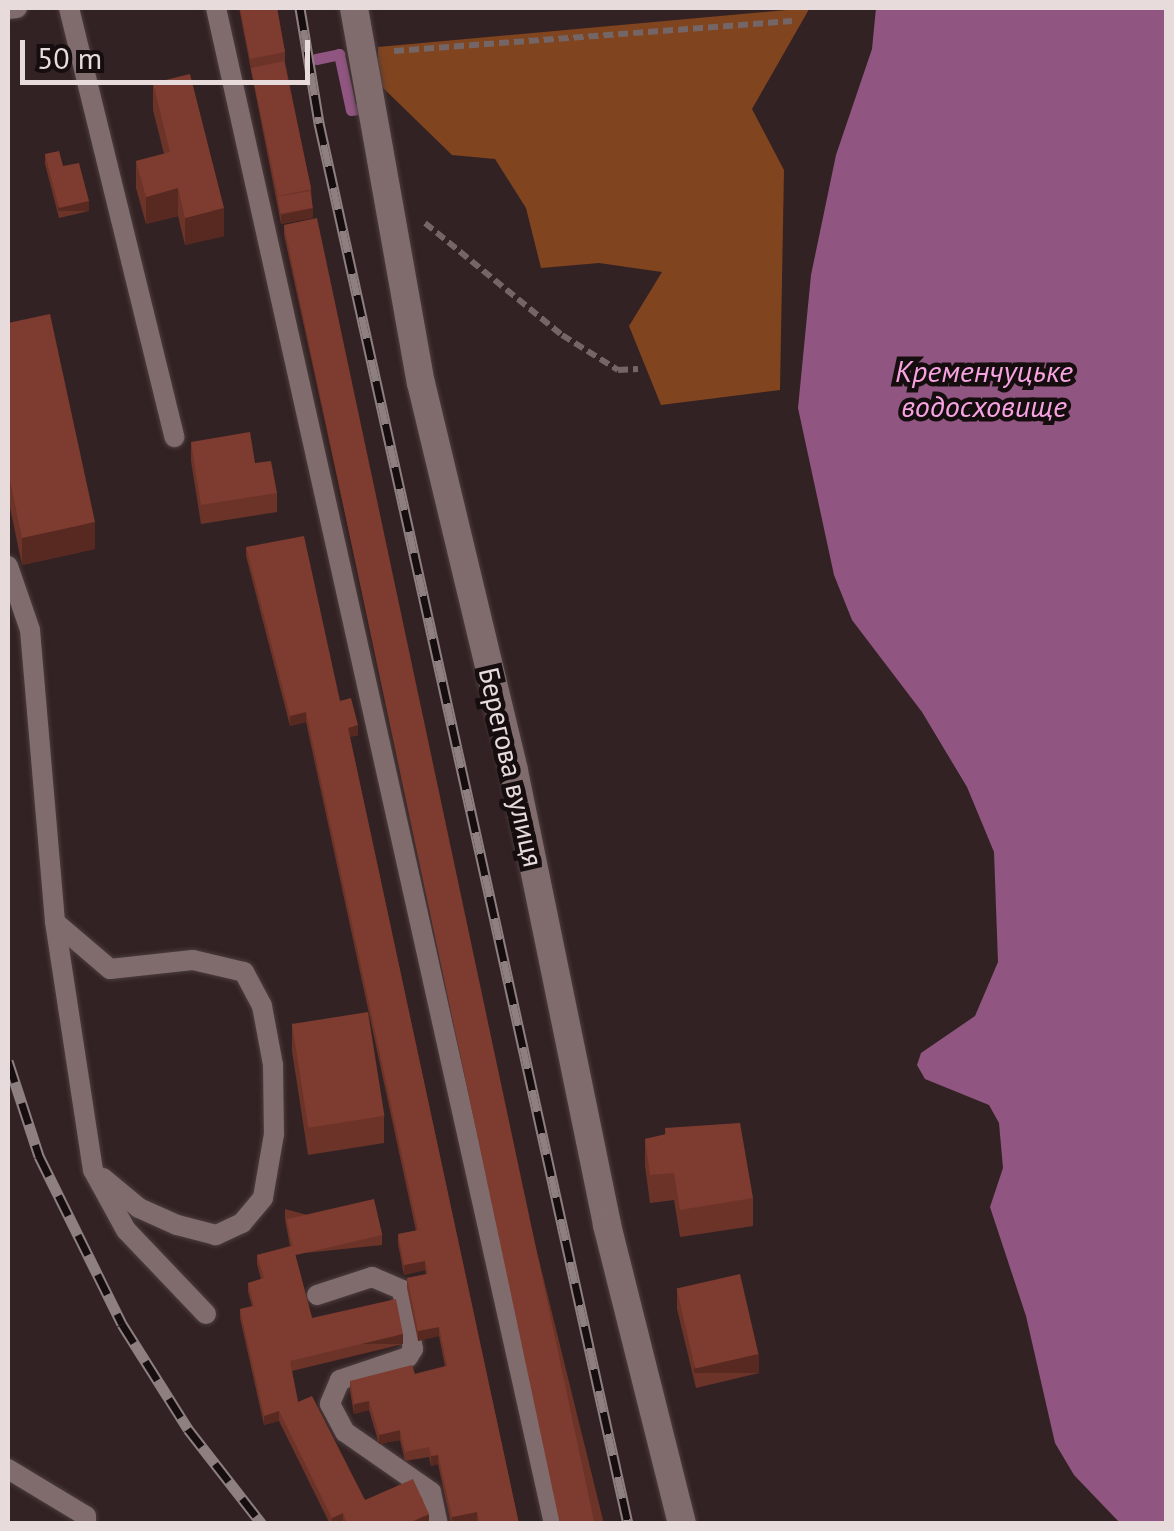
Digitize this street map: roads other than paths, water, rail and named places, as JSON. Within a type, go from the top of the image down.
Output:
[{"type":"street","name":"Берегова вулиця","points":[[354,8],[421,383],[514,772],[607,1226],[682,1524]]},
{"type":"lane","points":[[8,9],[18,8]]},
{"type":"lane","points":[[69,8],[174,436]]},
{"type":"lane","points":[[216,8],[554,1524]]},
{"type":"lane","points":[[8,566],[30,630],[55,922],[94,1170],[126,1230],[206,1314]]},
{"type":"lane","points":[[55,922],[110,969],[193,960],[244,972],[262,1006],[273,1066],[274,1134],[262,1198],[242,1224],[216,1234],[177,1226],[140,1208],[94,1170]]},
{"type":"lane","points":[[316,1295],[372,1277],[402,1290],[414,1349],[408,1357],[340,1380],[330,1404],[345,1432],[432,1492],[438,1524]]},
{"type":"lane","points":[[8,1470],[86,1516],[86,1524]]},
{"type":"water","name":"Кременчуцьке водосховище","points":[[876,8],[1166,8],[1166,1523],[1120,1523],[1074,1475],[1055,1443],[1026,1316],[990,1207],[1003,1168],[999,1123],[989,1105],[925,1079],[917,1065],[921,1053],[975,1016],[998,962],[994,852],[967,787],[922,712],[852,620],[834,575],[798,408],[811,275],[836,155],[872,49]]},
{"type":"waterway","points":[[316,59],[339,54],[351,110],[365,108]]},
{"type":"railway","points":[[300,8],[319,123],[628,1524]]},
{"type":"railway","points":[[8,1061],[39,1156],[122,1324],[188,1429],[262,1524]]}]
